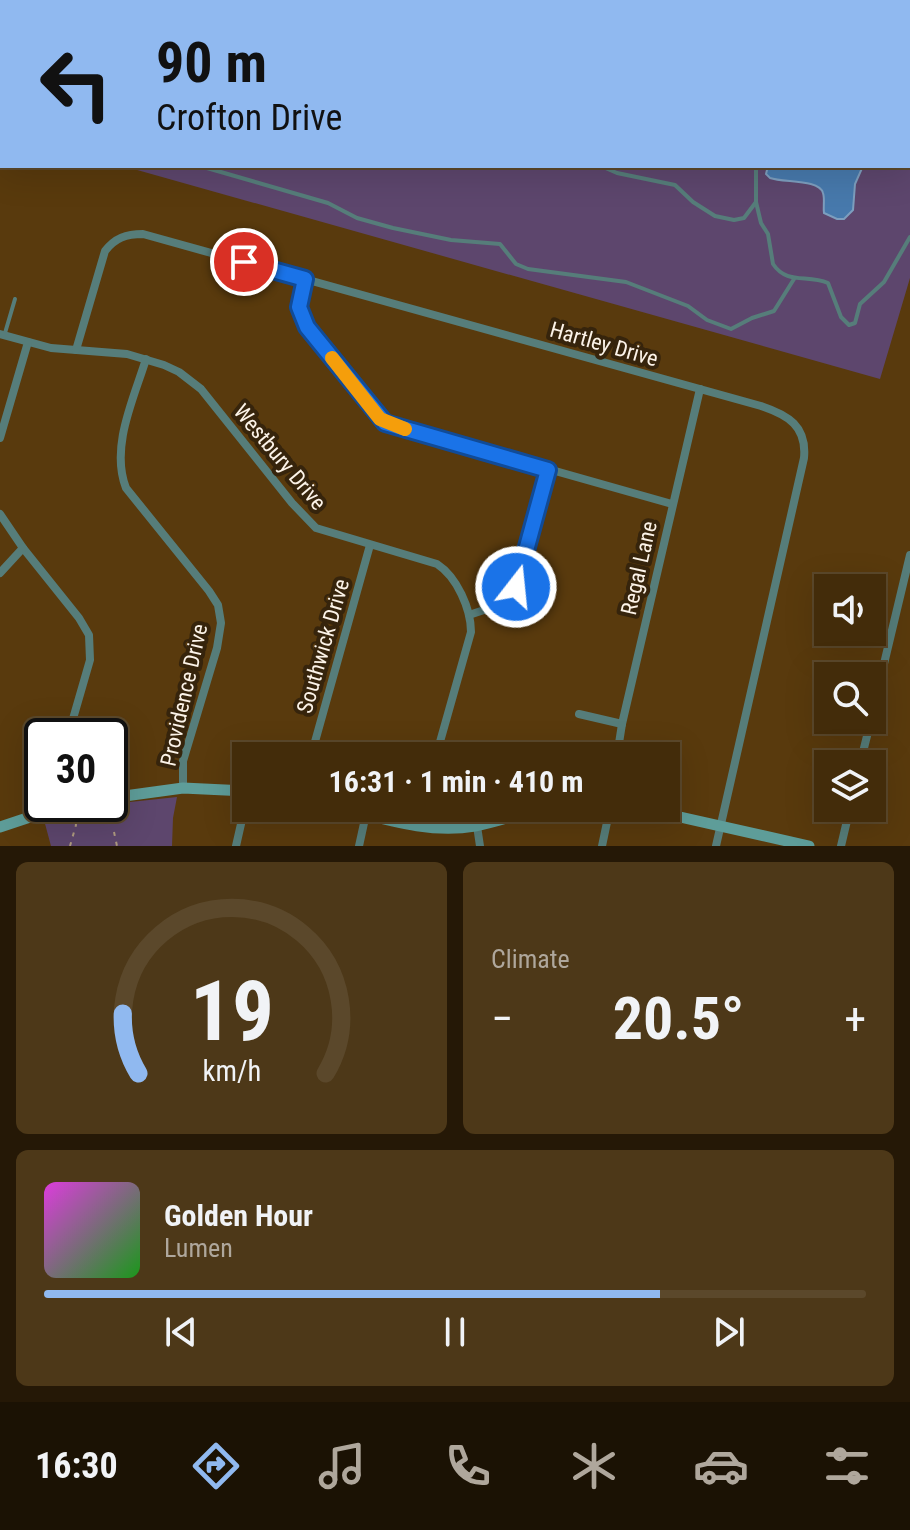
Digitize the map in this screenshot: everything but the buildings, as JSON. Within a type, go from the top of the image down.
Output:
[{"type":"street","name":"Hartley Drive","points":[[76,350],[101,260],[109,246],[123,236],[154,236],[780,412],[795,423],[805,448],[716,846]]},
{"type":"street","points":[[305,279],[299,307],[307,327],[385,423],[672,504]]},
{"type":"street","name":"Westbury Drive","points":[[2,335],[76,350],[108,351],[146,359],[179,372],[201,389],[308,522],[322,531],[437,564],[444,569],[454,580],[469,615],[471,632],[440,742]]},
{"type":"street","points":[[0,438],[28,342]]},
{"type":"street","name":"Providence Drive","points":[[146,359],[121,444],[122,477],[126,488],[209,591],[218,605],[221,623],[217,648],[183,761],[183,788]]},
{"type":"street","name":"Regal Lane","points":[[619,742],[700,389]]},
{"type":"street","points":[[469,615],[502,604],[514,593],[548,470]]},
{"type":"street","points":[[0,514],[89,635],[90,660],[73,718]]},
{"type":"street","name":"Southwick Drive","points":[[315,742],[370,545]]},
{"type":"street","points":[[0,573],[23,548]]},
{"type":"street","points":[[884,662],[910,555]]},
{"type":"street","points":[[579,714],[622,724]]},
{"type":"street","points":[[128,796],[183,788],[232,790]]},
{"type":"street","points":[[680,817],[809,846]]},
{"type":"street","points":[[0,827],[24,819]]},
{"type":"street","points":[[236,846],[241,822]]},
{"type":"street","points":[[359,846],[364,822]]},
{"type":"street","points":[[399,822],[440,829],[491,822]]},
{"type":"street","points":[[416,826],[417,822]]},
{"type":"street","points":[[602,846],[607,822]]},
{"type":"street","points":[[841,846],[847,822]]},
{"type":"street","points":[[477,826],[480,846]]},
{"type":"lane","points":[[207,168],[328,203],[357,218],[393,228],[451,240],[500,244],[516,264],[528,269],[626,282],[688,306],[707,320],[731,329],[774,311],[794,279]]},
{"type":"lane","points":[[606,168],[675,185],[704,211],[724,218],[744,218],[756,202]]},
{"type":"lane","points":[[756,168],[756,202],[761,223],[768,234],[773,264],[781,274],[794,279],[819,279],[828,283],[841,317],[851,325],[857,320],[860,304],[884,282],[910,237]]},
{"type":"lane","points":[[2,335],[15,299]]},
{"type":"path","points":[[70,846],[75,822]]},
{"type":"path","points":[[114,832],[117,846]]},
{"type":"shaded area","points":[[130,168],[910,168],[910,278],[880,379]]},
{"type":"shaded area","points":[[177,797],[172,846],[51,846],[45,822],[128,822],[130,802]]},
{"type":"water","points":[[768,168],[862,168],[855,184],[853,210],[844,219],[824,213],[824,195],[815,185],[776,180],[766,174]]},
{"type":"slow traffic","points":[[332,358],[380,419],[405,429]]},
{"type":"route","points":[[244,262],[305,279],[299,307],[307,327],[385,423],[548,470],[516,587]]}]
